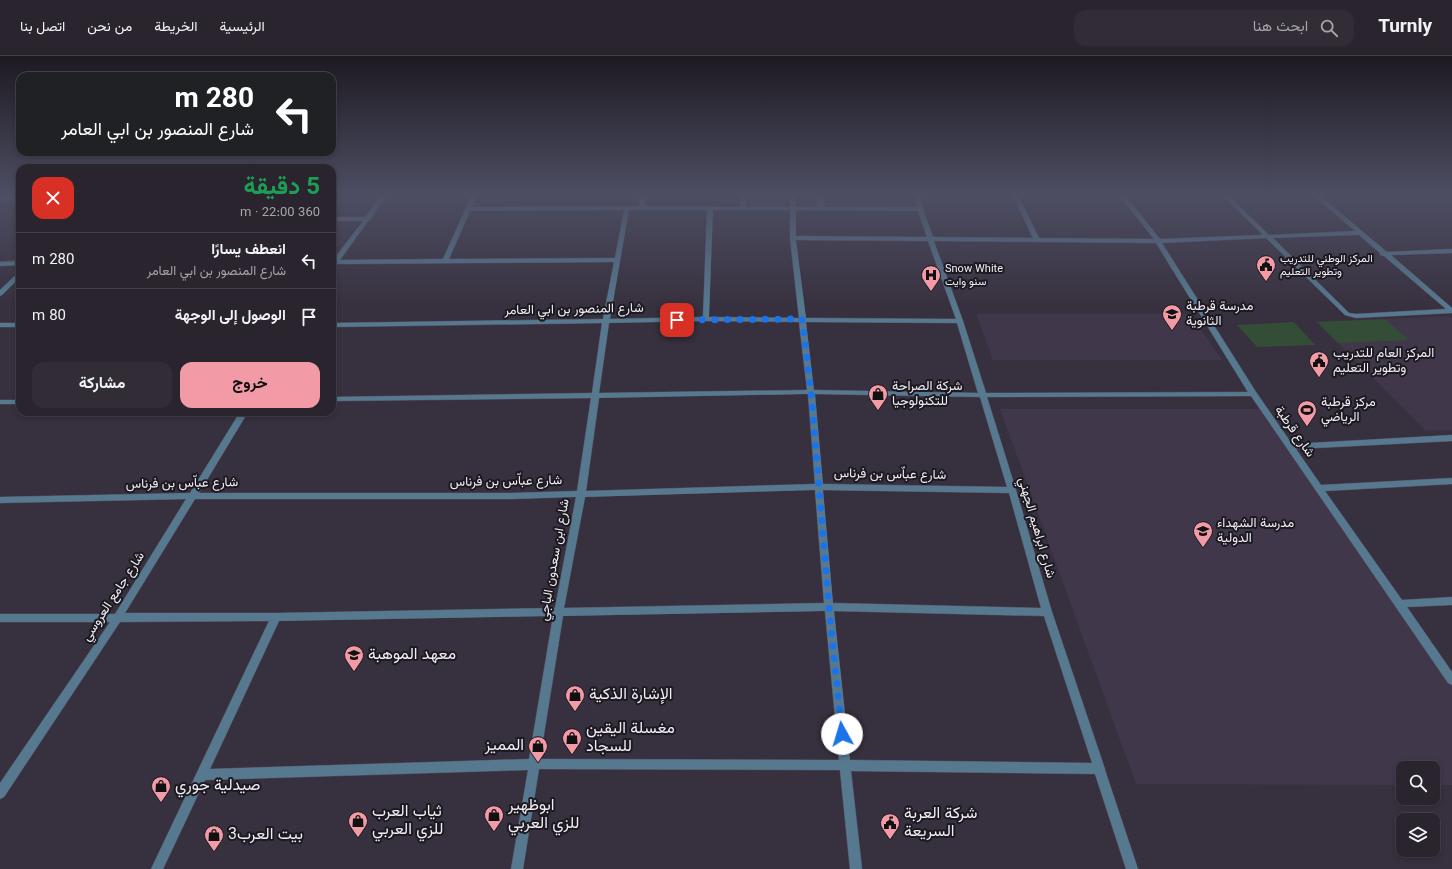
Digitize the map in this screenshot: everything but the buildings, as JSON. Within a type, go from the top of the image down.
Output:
[{"type":"street","points":[[336,260],[358,232]]},
{"type":"street","points":[[446,260],[459,232]]},
{"type":"street","name":"شارع ابن سعدون الباجي","points":[[517,869],[559,611],[581,494],[606,320],[623,232]]},
{"type":"street","points":[[706,319],[709,232]]},
{"type":"street","points":[[793,232],[811,392],[829,607],[856,869]]},
{"type":"street","name":"شارع ابراهيم الجهني","points":[[928,232],[960,321],[1012,490],[1047,612],[1132,869]]},
{"type":"street","points":[[1033,232],[1037,240]]},
{"type":"street","name":"شارع قرطبة","points":[[1151,232],[1158,241],[1252,394],[1452,680]]},
{"type":"street","points":[[793,238],[1158,241],[1267,237],[1359,233],[1382,254],[1452,311],[1356,316],[1347,314],[1267,237],[1262,232]]},
{"type":"street","points":[[1382,254],[1452,250]]},
{"type":"street","points":[[336,264],[446,260],[618,260]]},
{"type":"street","points":[[0,264],[16,264]]},
{"type":"street","points":[[0,294],[16,278]]},
{"type":"street","name":"شارع المنصور بن ابي العامر","points":[[336,325],[534,323],[606,320],[706,319],[960,321]]},
{"type":"street","points":[[0,325],[16,325]]},
{"type":"street","points":[[336,399],[811,392],[982,395],[1252,394]]},
{"type":"street","points":[[0,402],[16,402]]},
{"type":"street","name":"شارع جامع العروسي","points":[[0,793],[118,617],[194,496],[242,416]]},
{"type":"street","points":[[1290,447],[1452,438]]},
{"type":"street","points":[[1318,488],[1452,481]]},
{"type":"street","name":"شارع عباّس بن فرناس","points":[[0,500],[194,496],[511,496],[818,487],[1012,490]]},
{"type":"street","points":[[1398,604],[1452,601]]},
{"type":"street","points":[[0,618],[276,617],[829,607],[1047,612]]},
{"type":"street","points":[[158,869],[276,617]]},
{"type":"street","points":[[202,775],[534,764],[846,765],[1100,769]]},
{"type":"shaded area","points":[[976,314],[1190,314],[1222,360],[993,360]]},
{"type":"shaded area","points":[[1449,316],[1452,318],[1452,430],[1426,431],[1317,322]]},
{"type":"shaded area","name":"مدرسة الشهداء الدولية","points":[[1000,409],[1259,409],[1452,686],[1452,785],[1440,785],[1440,761],[1396,761],[1396,785],[1136,784]]},
{"type":"green space","points":[[1385,319],[1409,340],[1338,343],[1317,322]]},
{"type":"green space","points":[[1294,322],[1315,345],[1257,347],[1237,325]]},
{"type":"place","name":"المركز الوطني للتدريب وتطوير التعليم","points":[[1266,282]]},
{"type":"place","name":"Snow White سنو وايت","points":[[931,292]]},
{"type":"place","name":"مدرسة قرطبة الثانوية","points":[[1172,331]]},
{"type":"place","name":"المركز العام للتدريب وتطوير التعليم","points":[[1319,378]]},
{"type":"place","name":"شركة الصراحة للتكنولوجيا","points":[[878,411]]},
{"type":"place","name":"مركز قرطبة الرياضي","points":[[1307,427]]},
{"type":"place","name":"مدرسة الشهداء الدولية","points":[[1203,548]]},
{"type":"place","name":"معهد الموهبة","points":[[354,672]]},
{"type":"place","name":"الإشارة الذكية","points":[[575,712]]},
{"type":"place","name":"مغسلة اليقين للسجاد","points":[[572,755]]},
{"type":"place","name":"المميز","points":[[538,763]]},
{"type":"place","name":"صيدلية جوري","points":[[161,803]]},
{"type":"place","name":"ابوظهير للزي العربي","points":[[494,832]]},
{"type":"place","name":"ثياب العرب للزي العربي","points":[[358,838]]},
{"type":"place","name":"شركة العربة السريعة","points":[[890,840]]},
{"type":"place","name":"بيت العرب3","points":[[214,852]]},
{"type":"route","points":[[677,320],[802,319],[811,392],[818,487],[842,734]]}]
